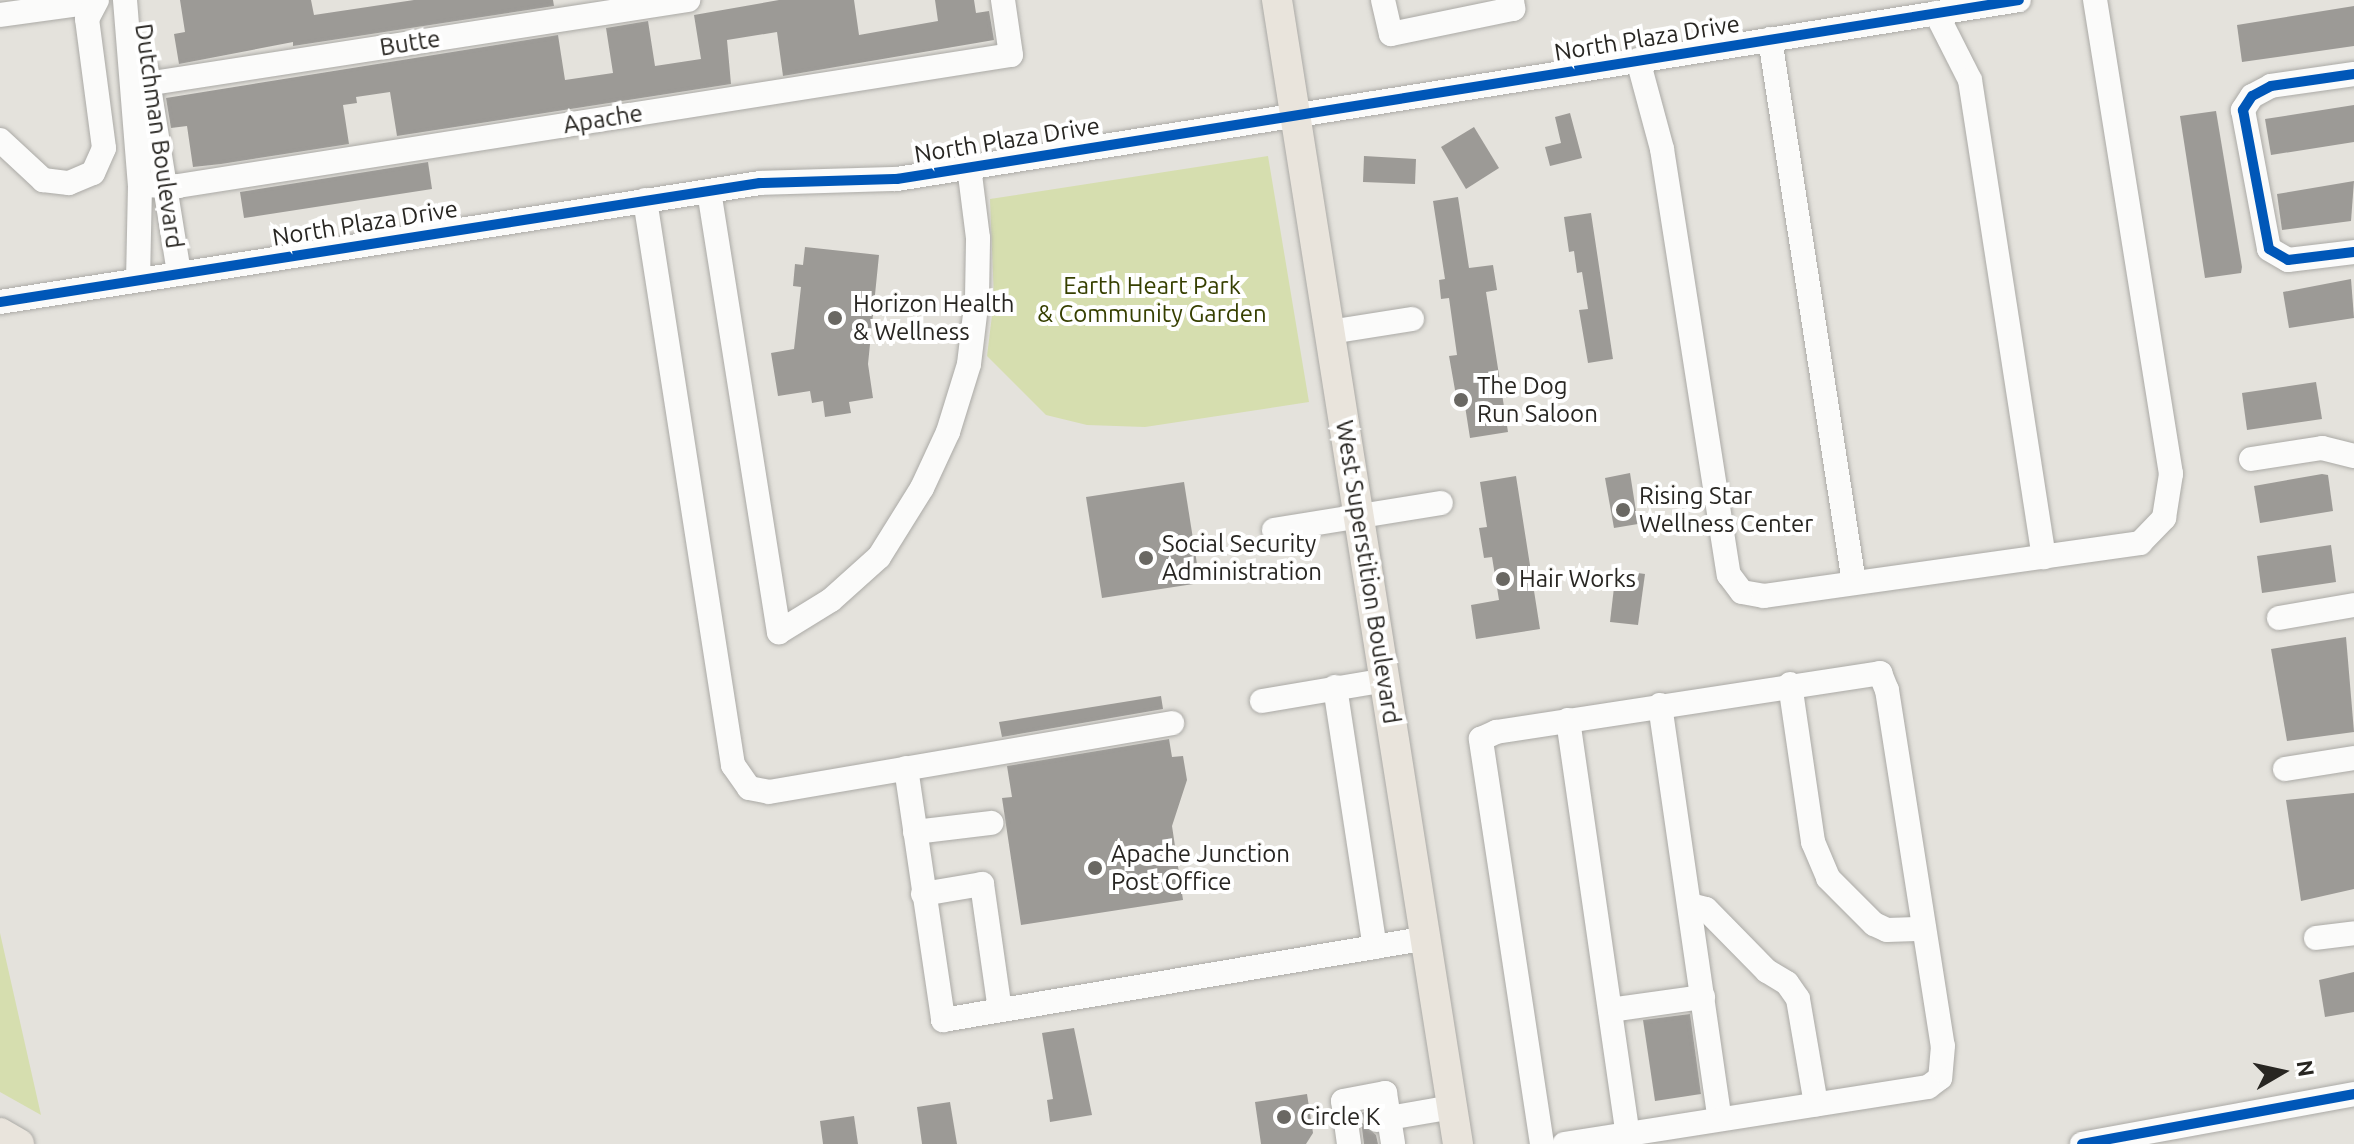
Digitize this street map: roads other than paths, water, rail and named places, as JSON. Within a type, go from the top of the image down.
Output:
[{"type":"main road","name":"West Superstition Boulevard","points":[[1277,0],[1458,1144]]},
{"type":"main road","points":[[0,1133],[19,1144]]},
{"type":"street","name":"Dutchman Boulevard","points":[[125,0],[141,85],[166,185],[179,272]]},
{"type":"street","name":"Dutchman Boulevard","points":[[138,279],[140,0]]},
{"type":"street","name":"Butte","points":[[141,85],[688,0]]},
{"type":"street","name":"Apache","points":[[140,185],[166,185],[1011,55],[1003,0]]},
{"type":"street","points":[[1383,0],[1391,34],[1513,9],[1512,0]]},
{"type":"street","name":"North Plaza Drive","points":[[0,302],[787,180],[897,179],[1295,113],[2019,0]]},
{"type":"street","points":[[1638,60],[1662,149],[1729,575],[1742,592],[1764,596],[2140,543],[2164,518],[2171,496],[2095,0]]},
{"type":"street","points":[[0,15],[96,1]]},
{"type":"street","points":[[0,140],[43,180],[69,183],[93,173],[104,148],[87,19],[96,1]]},
{"type":"street","points":[[1936,13],[1970,80],[2044,557]]},
{"type":"street","points":[[1770,39],[1854,583]]},
{"type":"street","points":[[2354,74],[2271,86],[2252,96],[2243,110],[2264,239],[2278,257],[2299,260],[2354,252]]},
{"type":"street","points":[[709,191],[779,632],[831,600],[879,557],[922,488],[948,432],[969,364],[977,298],[978,238],[969,167]]},
{"type":"street","points":[[645,200],[733,765],[749,788],[769,792],[1172,723]]},
{"type":"street","points":[[1330,332],[1412,319]]},
{"type":"street","points":[[2251,459],[2322,448],[2354,456]]},
{"type":"street","points":[[1274,530],[1441,503]]},
{"type":"street","points":[[2279,618],[2354,605]]},
{"type":"street","points":[[1542,1144],[1479,754],[1481,739],[1496,732],[1568,720],[1790,684],[1880,673],[1887,690],[1943,1046],[1940,1078],[1928,1087],[1720,1119],[1682,1135],[1628,1134],[1564,1144]]},
{"type":"street","points":[[1262,701],[1386,680]]},
{"type":"street","points":[[1790,684],[1813,842],[1828,878],[1874,924],[1887,930],[1924,929]]},
{"type":"street","points":[[1335,687],[1375,947]]},
{"type":"street","points":[[1660,705],[1720,1119]]},
{"type":"street","points":[[1568,720],[1628,1134]]},
{"type":"street","points":[[2285,769],[2354,758]]},
{"type":"street","points":[[906,768],[943,1020],[1426,938]]},
{"type":"street","points":[[915,832],[991,823]]},
{"type":"street","points":[[923,894],[982,884],[1000,1010]]},
{"type":"street","points":[[1690,905],[1706,909],[1767,971],[1787,983],[1798,999],[1816,1104]]},
{"type":"street","points":[[2316,938],[2354,933]]},
{"type":"street","points":[[1610,1010],[1703,997]]},
{"type":"street","points":[[2087,1144],[2354,1094]]},
{"type":"street","points":[[1364,1126],[1453,1107]]},
{"type":"street","points":[[1364,1126],[1393,1144]]},
{"type":"place","name":"Horizon Health & Wellness","points":[[835,318]]},
{"type":"place","name":"The Dog Run Saloon","points":[[1461,400]]},
{"type":"place","name":"Rising Star Wellness Center","points":[[1623,510]]},
{"type":"place","name":"Social Security Administration","points":[[1146,558]]},
{"type":"place","name":"Hair Works","points":[[1503,579]]},
{"type":"place","name":"Apache Junction Post Office","points":[[1095,868]]},
{"type":"place","name":"Circle K","points":[[1284,1117]]},
{"type":"park label","name":"Earth Heart Park & Community Garden","points":[[1152,300]]}]
